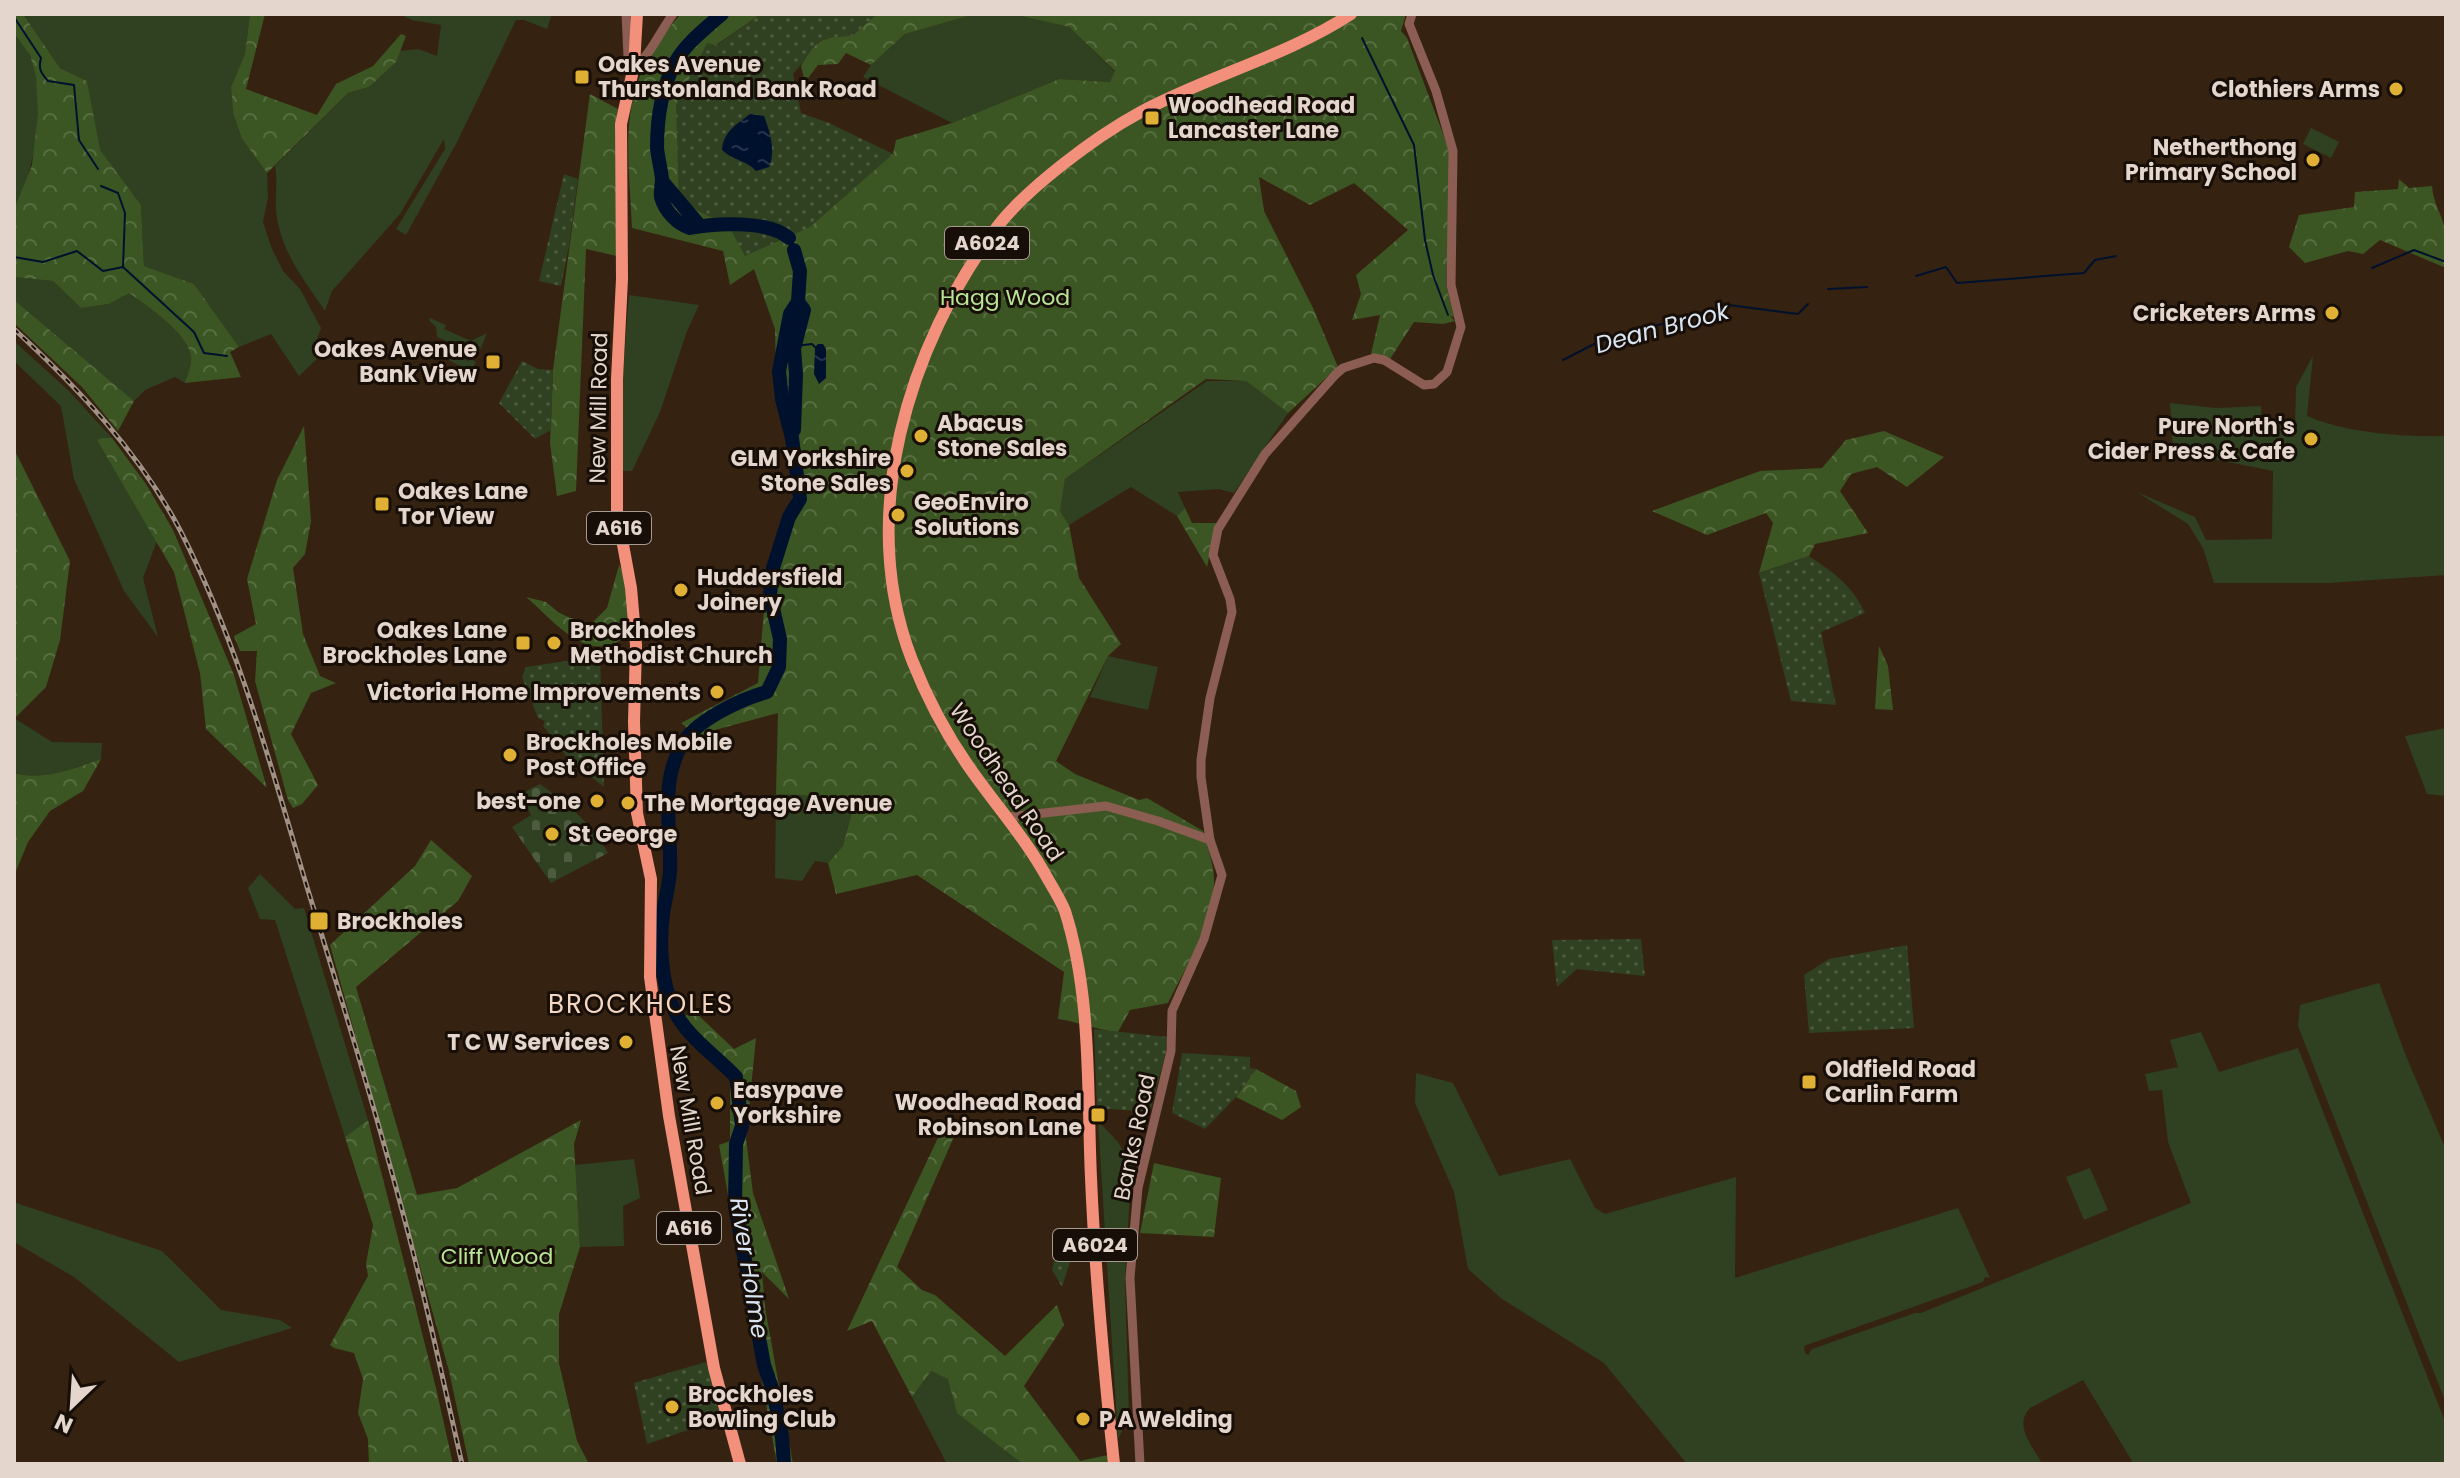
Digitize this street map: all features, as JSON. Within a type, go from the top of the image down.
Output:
[{"type":"main road","name":"New Mill Road","points":[[637,14],[634,66],[621,124],[622,279],[617,379],[617,512],[631,588],[636,645],[634,722],[637,813],[651,879],[650,977],[669,1116],[714,1368],[740,1464]]},
{"type":"main road","name":"Woodhead Road","points":[[1114,1464],[1092,1220],[1084,1025],[1077,962],[1064,908],[1038,860],[970,768],[933,709],[911,657],[894,589],[892,479],[905,408],[930,341],[953,295],[999,225],[1035,187],[1136,115],[1276,55],[1351,14]]},
{"type":"street","points":[[626,14],[628,57],[634,66],[644,60],[673,14]]},
{"type":"street","points":[[1009,817],[1106,806],[1210,840],[1201,760],[1210,698],[1232,612],[1230,599],[1215,566],[1213,546],[1218,529],[1265,454],[1343,368],[1374,358],[1384,360],[1424,385],[1434,384],[1447,372],[1461,327],[1451,285],[1453,151],[1436,91],[1409,24],[1412,14]]},
{"type":"street","name":"Banks Road","points":[[1140,1464],[1130,1278],[1138,1188],[1171,1051],[1172,1011],[1204,939],[1222,875],[1210,840]]},
{"type":"green space","points":[[14,14],[23,14],[60,68],[87,81],[100,150],[141,205],[144,266],[194,284],[239,347],[230,352],[241,377],[185,383],[191,357],[183,339],[166,321],[129,293],[109,304],[81,308],[53,281],[14,277],[14,210],[32,165],[38,114],[36,77],[30,55],[14,33]]},
{"type":"green space","points":[[23,14],[250,14],[245,54],[231,87],[233,113],[242,139],[267,173],[268,197],[263,222],[272,249],[283,271],[300,289],[321,328],[316,342],[321,355],[299,376],[271,334],[239,347],[194,284],[144,266],[141,205],[99,150],[87,81],[60,68]]},
{"type":"green space","points":[[250,14],[265,14],[246,89],[317,115],[336,84],[373,66],[401,34],[406,36],[396,62],[369,87],[348,93],[267,173],[242,139],[233,113],[231,87],[245,54]]},
{"type":"green space","points":[[399,14],[552,14],[547,29],[516,20],[457,142],[406,235],[396,229],[445,149],[444,139],[400,214],[332,291],[325,311],[294,264],[282,238],[276,210],[275,166],[348,93],[369,87],[395,62],[400,51],[418,49],[437,56],[441,25],[412,20]]},
{"type":"green space","name":"Hagg Wood","points":[[681,14],[761,14],[716,45],[679,201],[728,225],[893,154],[896,140],[952,123],[1059,79],[1110,82],[1115,71],[1069,27],[1011,14],[1406,14],[1401,31],[1407,38],[1451,155],[1446,284],[1454,317],[1450,316],[1455,321],[1443,324],[1414,322],[1390,359],[1371,354],[1380,315],[1352,320],[1361,294],[1356,275],[1408,230],[1354,183],[1310,205],[1259,177],[1264,211],[1313,308],[1338,367],[1288,413],[1246,381],[1206,379],[1065,479],[1060,511],[1069,525],[1079,578],[1121,644],[1108,656],[1056,761],[1075,774],[1139,800],[1147,798],[1203,831],[1214,874],[1213,896],[1205,928],[1168,1003],[1130,1010],[1118,1032],[1058,1019],[1064,972],[917,875],[836,894],[828,863],[843,846],[853,808],[826,796],[776,794],[778,713],[711,731],[701,740],[681,723],[758,683],[764,609],[774,545],[794,493],[776,373],[775,329],[754,269],[730,285],[723,251],[632,228],[628,141],[635,89],[660,39]]},
{"type":"green space","points":[[761,14],[877,14],[852,36],[828,38],[815,45],[793,74],[801,113],[893,154],[810,227],[745,256],[728,225],[679,202],[676,105],[707,43],[717,45]]},
{"type":"green space","points":[[877,14],[975,14],[905,34],[871,65],[846,53],[838,64],[818,65],[805,82],[801,66],[816,45],[834,37],[852,36]]},
{"type":"green space","points":[[975,14],[1011,14],[1069,27],[1115,72],[1110,82],[1059,79],[952,123],[863,77],[871,65],[905,34]]},
{"type":"green space","points":[[14,33],[26,48],[36,76],[38,115],[28,176],[14,210]]},
{"type":"green space","points":[[590,94],[618,109],[615,128],[617,256],[586,249],[576,491],[557,496],[550,443],[553,370]]},
{"type":"green space","points":[[2311,128],[2339,142],[2331,158],[2303,144]]},
{"type":"green space","points":[[564,174],[578,179],[561,286],[539,281]]},
{"type":"green space","points":[[2399,179],[2409,188],[2432,186],[2446,234],[2446,268],[2380,240],[2363,254],[2348,251],[2305,263],[2289,247],[2299,215],[2354,207],[2355,192],[2398,189]]},
{"type":"green space","points":[[14,277],[53,281],[81,308],[109,304],[129,293],[166,321],[183,339],[191,357],[185,383],[175,377],[145,390],[134,401],[14,301]]},
{"type":"green space","points":[[629,295],[699,305],[660,412],[632,471],[623,471],[622,388]]},
{"type":"green space","points":[[14,300],[134,401],[118,431],[82,387],[14,323]]},
{"type":"green space","points":[[430,318],[446,325],[444,329],[471,341],[487,333],[478,355],[437,337],[436,327]]},
{"type":"green space","points":[[14,341],[69,391],[112,438],[97,440],[157,541],[143,578],[158,637],[124,591],[74,479],[61,406],[14,361]]},
{"type":"green space","points":[[434,342],[468,361],[476,362],[465,381],[460,366],[434,352],[430,356],[415,349],[416,346],[425,347]]},
{"type":"green space","points":[[2313,356],[2307,416],[2375,433],[2446,436],[2446,575],[2328,583],[2214,583],[2203,548],[2188,524],[2137,492],[2195,517],[2206,540],[2272,539],[2273,471],[2173,451],[2170,403],[2216,408],[2261,406],[2262,425],[2295,426],[2296,387]]},
{"type":"green space","points":[[522,361],[538,369],[553,370],[551,430],[535,439],[499,403]]},
{"type":"green space","points":[[1207,381],[1246,381],[1288,413],[1234,493],[1219,489],[1178,492],[1185,508],[1177,516],[1131,487],[1069,525],[1060,511],[1065,479]]},
{"type":"green space","points":[[304,426],[311,521],[305,554],[293,568],[303,634],[320,676],[336,683],[311,693],[291,734],[318,785],[302,804],[293,808],[288,800],[255,681],[257,651],[240,651],[234,636],[256,624],[247,579],[277,480]]},
{"type":"green space","points":[[1884,431],[1944,457],[1907,487],[1877,467],[1851,474],[1840,491],[1868,533],[1815,544],[1809,556],[1759,573],[1773,523],[1766,513],[1707,535],[1652,511],[1760,471],[1822,468],[1846,440]]},
{"type":"green space","points":[[112,438],[146,484],[173,530],[234,675],[267,788],[206,729],[200,673],[174,572],[97,440]]},
{"type":"green space","points":[[14,449],[70,561],[60,640],[46,687],[15,718]]},
{"type":"green space","points":[[1185,508],[1192,523],[1216,523],[1207,567],[1177,516]]},
{"type":"green space","points":[[1809,556],[1848,587],[1865,613],[1821,632],[1836,705],[1791,701],[1759,573]]},
{"type":"green space","points":[[619,565],[626,576],[632,631],[617,642],[602,646],[588,645],[575,639],[526,597],[546,602],[570,618],[592,623],[607,608]]},
{"type":"green space","points":[[1879,646],[1888,666],[1893,710],[1875,709]]},
{"type":"green space","points":[[600,656],[604,787],[568,758],[543,726],[545,721],[538,718],[522,677],[526,667]]},
{"type":"green space","points":[[1108,656],[1158,667],[1148,710],[1090,697]]},
{"type":"green space","points":[[14,718],[52,742],[102,743],[101,759],[47,775],[14,773]]},
{"type":"green space","points":[[2446,728],[2446,796],[2427,794],[2405,736]]},
{"type":"green space","points":[[101,759],[83,791],[50,811],[28,842],[14,876],[14,773],[47,775]]},
{"type":"green space","points":[[540,784],[578,815],[608,853],[551,883],[512,827],[531,815],[521,794]]},
{"type":"green space","points":[[776,794],[826,796],[853,808],[843,846],[828,863],[815,861],[802,881],[775,878]]},
{"type":"green space","name":"Cliff Wood","points":[[431,840],[472,876],[458,901],[356,987],[417,1195],[457,1188],[581,1120],[574,1144],[580,1247],[559,1314],[559,1363],[577,1441],[589,1464],[469,1464],[449,1371],[330,945],[415,866]]},
{"type":"green space","points":[[260,874],[295,909],[304,908],[368,1120],[345,1137],[275,920],[260,919],[248,888]]},
{"type":"green space","points":[[1641,939],[1645,976],[1577,969],[1557,987],[1552,940]]},
{"type":"green space","points":[[1907,945],[1914,1028],[1809,1033],[1804,975],[1829,959]]},
{"type":"green space","points":[[2379,983],[2446,1150],[2446,1403],[2298,1026],[2300,1005]]},
{"type":"green space","points":[[696,1013],[734,1049],[756,1038],[746,1139],[753,1193],[789,1299],[762,1272],[765,1307],[793,1464],[777,1464],[719,1145],[730,1141],[730,1077],[681,1017]]},
{"type":"green space","points":[[1094,1029],[1167,1037],[1150,1112],[1097,1108]]},
{"type":"green space","points":[[2201,1032],[2219,1072],[2298,1048],[2446,1424],[2446,1464],[2128,1464],[2132,1461],[2083,1380],[2030,1408],[2025,1415],[2026,1436],[2042,1464],[1687,1464],[1604,1363],[1502,1299],[1468,1269],[1454,1192],[1415,1103],[1416,1073],[1453,1083],[1499,1176],[1570,1159],[1595,1208],[1605,1214],[1736,1177],[1735,1278],[1958,1208],[1990,1278],[1985,1277],[1983,1282],[1804,1346],[1808,1355],[1812,1349],[1921,1313],[2191,1203],[2168,1142],[2162,1090],[2149,1091],[2145,1074],[2178,1067],[2170,1040]]},
{"type":"green space","points":[[1182,1053],[1250,1057],[1250,1068],[1256,1069],[1236,1097],[1205,1129],[1172,1113]]},
{"type":"green space","points":[[1256,1069],[1296,1091],[1301,1107],[1282,1120],[1236,1097]]},
{"type":"green space","points":[[368,1120],[453,1464],[369,1464],[368,1439],[358,1413],[363,1379],[354,1353],[330,1345],[368,1276],[366,1264],[373,1225],[345,1137]]},
{"type":"green space","points":[[1098,1121],[1118,1142],[1138,1175],[1130,1192],[1125,1280],[1129,1417],[1118,1439]]},
{"type":"green space","points":[[943,1127],[956,1132],[897,1267],[922,1290],[935,1295],[1005,1356],[1057,1305],[1064,1325],[1024,1386],[1080,1461],[1108,1455],[1109,1464],[1023,1464],[957,1413],[948,1379],[931,1371],[912,1397],[872,1321],[847,1331]]},
{"type":"green space","points":[[634,1159],[640,1198],[623,1206],[624,1246],[580,1247],[575,1165]]},
{"type":"green space","points":[[1154,1163],[1221,1178],[1214,1237],[1140,1233]]},
{"type":"green space","points":[[2090,1168],[2108,1210],[2084,1220],[2066,1177]]},
{"type":"green space","points":[[16,1203],[162,1251],[221,1310],[280,1320],[292,1328],[179,1362],[74,1277],[14,1242]]},
{"type":"green space","points":[[1058,1244],[1070,1252],[1071,1259],[1062,1287],[1052,1270]]},
{"type":"green space","points":[[706,1362],[723,1418],[647,1444],[634,1383]]},
{"type":"green space","points":[[931,1371],[949,1379],[958,1413],[1023,1464],[947,1464],[912,1397]]},
{"type":"water","points":[[750,114],[764,116],[772,148],[769,167],[756,171],[722,150],[728,133]]},
{"type":"water","points":[[823,344],[826,349],[826,378],[819,384],[814,374],[815,347]]},
{"type":"waterway","name":"River Holme","points":[[722,14],[684,49],[666,83],[657,137],[661,197],[672,216],[690,228],[727,224],[755,226],[780,232],[789,238]]},
{"type":"waterway","points":[[14,17],[41,58],[41,71],[48,81],[74,85],[79,140],[98,169]]},
{"type":"waterway","points":[[1362,38],[1414,145],[1425,240],[1433,275],[1448,315]]},
{"type":"waterway","name":"River Holme","points":[[662,181],[700,226]]},
{"type":"waterway","points":[[101,186],[118,193],[125,213],[123,267]]},
{"type":"waterway","name":"River Holme","points":[[784,1464],[782,1437],[773,1391],[764,1365],[735,1206],[736,1144],[742,1126],[736,1077],[694,1037],[674,1010],[664,975],[661,938],[670,872],[668,792],[674,761],[681,746],[696,728],[732,706],[767,692],[779,667],[780,639],[770,595],[773,568],[789,517],[800,499],[779,371],[790,314],[798,302],[800,271],[794,250]]},
{"type":"waterway","name":"Dean Brook","points":[[2372,268],[2414,250],[2446,262]]},
{"type":"waterway","points":[[14,257],[43,262],[77,251],[103,271],[123,267],[194,332],[204,353],[227,356]]},
{"type":"waterway","name":"Dean Brook","points":[[1916,276],[1946,267],[1957,283],[2084,273],[2095,260],[2116,256]]},
{"type":"waterway","name":"Dean Brook","points":[[1828,289],[1867,287]]},
{"type":"waterway","name":"River Holme","points":[[794,430],[794,349],[804,310],[798,302]]},
{"type":"waterway","name":"Dean Brook","points":[[1563,360],[1598,342],[1729,305],[1798,314],[1808,304]]},
{"type":"waterway","points":[[795,346],[812,344],[815,347]]},
{"type":"railway","points":[[14,329],[106,422],[146,474],[180,530],[219,616],[266,751],[373,1107],[417,1268],[462,1464]]},
{"type":"place","name":"Oakes Avenue Thurstonland Bank Road","points":[[582,77]]},
{"type":"place","name":"Clothiers Arms","points":[[2396,89]]},
{"type":"place","name":"Woodhead Road Lancaster Lane","points":[[1152,118]]},
{"type":"place","name":"Netherthong Primary School","points":[[2313,160]]},
{"type":"place","name":"Cricketers Arms","points":[[2332,313]]},
{"type":"place","name":"Oakes Avenue Bank View","points":[[493,362]]},
{"type":"place","name":"Abacus Stone Sales","points":[[921,436]]},
{"type":"place","name":"Pure North's Cider Press & Cafe","points":[[2311,439]]},
{"type":"place","name":"GLM Yorkshire Stone Sales","points":[[907,471]]},
{"type":"place","name":"Oakes Lane Tor View","points":[[382,504]]},
{"type":"place","name":"GeoEnviro Solutions","points":[[898,515]]},
{"type":"place","name":"Huddersfield Joinery","points":[[681,590]]},
{"type":"place","name":"Oakes Lane Brockholes Lane","points":[[523,643]]},
{"type":"place","name":"Brockholes Methodist Church","points":[[554,643]]},
{"type":"place","name":"Victoria Home Improvements","points":[[717,692]]},
{"type":"place","name":"Brockholes Mobile Post Office","points":[[510,755]]},
{"type":"place","name":"best-one","points":[[597,801]]},
{"type":"place","name":"The Mortgage Avenue","points":[[628,803]]},
{"type":"place","name":"St George","points":[[552,834]]},
{"type":"place","name":"Brockholes","points":[[319,921]]},
{"type":"place","name":"T C W Services","points":[[626,1042]]},
{"type":"place","name":"Oldfield Road Carlin Farm","points":[[1809,1082]]},
{"type":"place","name":"Easypave Yorkshire","points":[[717,1103]]},
{"type":"place","name":"Woodhead Road Robinson Lane","points":[[1098,1115]]},
{"type":"place","name":"Brockholes Bowling Club","points":[[672,1407]]},
{"type":"place","name":"P A Welding","points":[[1083,1419]]},
{"type":"district","name":"BROCKHOLES","points":[[641,1004]]}]
